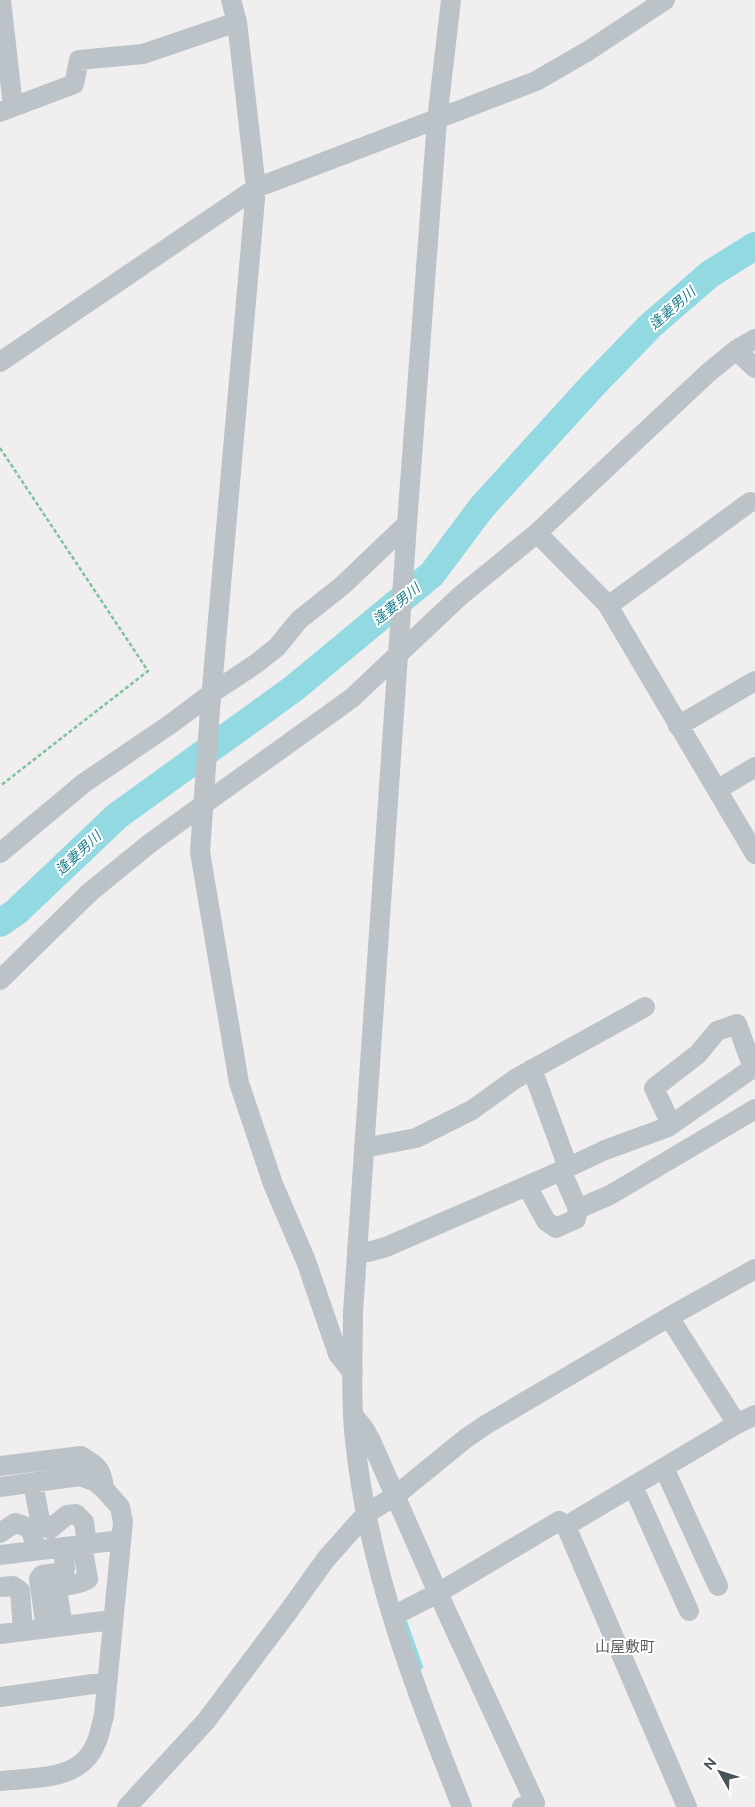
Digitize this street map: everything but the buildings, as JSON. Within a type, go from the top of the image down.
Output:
[{"type":"street","points":[[1,0],[6,109],[74,84],[79,60],[143,54],[237,22]]},
{"type":"street","points":[[231,0],[237,22],[256,188],[211,702],[200,852],[239,1083],[273,1184],[306,1261],[338,1354],[353,1373]]},
{"type":"street","points":[[452,0],[437,120],[407,530],[353,1312],[353,1373],[355,1448],[366,1514],[392,1616],[462,1807]]},
{"type":"street","points":[[0,362],[256,188],[536,81],[588,51],[665,0]]},
{"type":"street","points":[[0,980],[90,892],[204,799],[352,698],[400,648],[537,533],[701,379],[736,350],[755,339]]},
{"type":"street","points":[[736,350],[755,368]]},
{"type":"street","points":[[608,606],[750,502]]},
{"type":"street","points":[[0,853],[84,782],[172,723],[211,702],[277,646],[300,620],[407,530]]},
{"type":"street","points":[[537,533],[608,606],[717,790],[749,830],[755,854]]},
{"type":"street","points":[[678,726],[755,681]]},
{"type":"street","points":[[717,790],[755,767]]},
{"type":"street","points":[[364,1148],[416,1138],[472,1110],[515,1079],[645,1007]]},
{"type":"street","points":[[357,1250],[368,1252],[386,1246],[527,1186],[605,1150],[648,1135],[671,1124],[753,1068],[737,1024],[718,1031],[698,1054],[654,1088],[671,1124]]},
{"type":"street","points":[[527,1186],[546,1221],[556,1228],[576,1219],[578,1209],[532,1069]]},
{"type":"street","points":[[578,1209],[610,1195],[755,1109]]},
{"type":"street","points":[[127,1807],[206,1721],[326,1559],[366,1514],[394,1496],[465,1439],[487,1424],[669,1317],[755,1269]]},
{"type":"street","points":[[566,1526],[746,1420],[669,1317]]},
{"type":"street","points":[[354,1416],[365,1430],[371,1442],[531,1806]]},
{"type":"street","points":[[0,1466],[81,1456],[103,1474],[104,1489]]},
{"type":"street","points":[[664,1468],[718,1586]]},
{"type":"street","points":[[0,1487],[80,1476],[94,1481],[104,1489],[120,1507],[123,1522],[104,1716],[90,1756],[82,1764],[70,1771],[57,1775],[0,1782]]},
{"type":"street","points":[[33,1483],[40,1520],[50,1528],[67,1515],[76,1514],[84,1522],[87,1533],[63,1572],[42,1575],[39,1578],[55,1627]]},
{"type":"street","points":[[633,1486],[689,1611]]},
{"type":"street","points":[[392,1616],[438,1593],[559,1521],[566,1526],[687,1807]]},
{"type":"street","points":[[0,1533],[15,1523],[26,1526],[30,1529],[34,1539],[35,1550]]},
{"type":"street","points":[[0,1555],[121,1540]]},
{"type":"street","points":[[0,1587],[13,1586],[20,1591],[23,1631]]},
{"type":"street","points":[[0,1634],[112,1620]]},
{"type":"street","points":[[0,1697],[107,1682]]},
{"type":"path","points":[[0,448],[148,671],[0,786]]},
{"type":"waterway","name":"逢妻男川","points":[[0,923],[16,912],[117,816],[293,689],[432,574],[482,507],[592,386],[650,326],[710,274],[755,246]]},
{"type":"waterway","points":[[406,1618],[404,1619],[421,1667]]},
{"type":"district","name":"山屋敷町","points":[[625,1647]]}]
